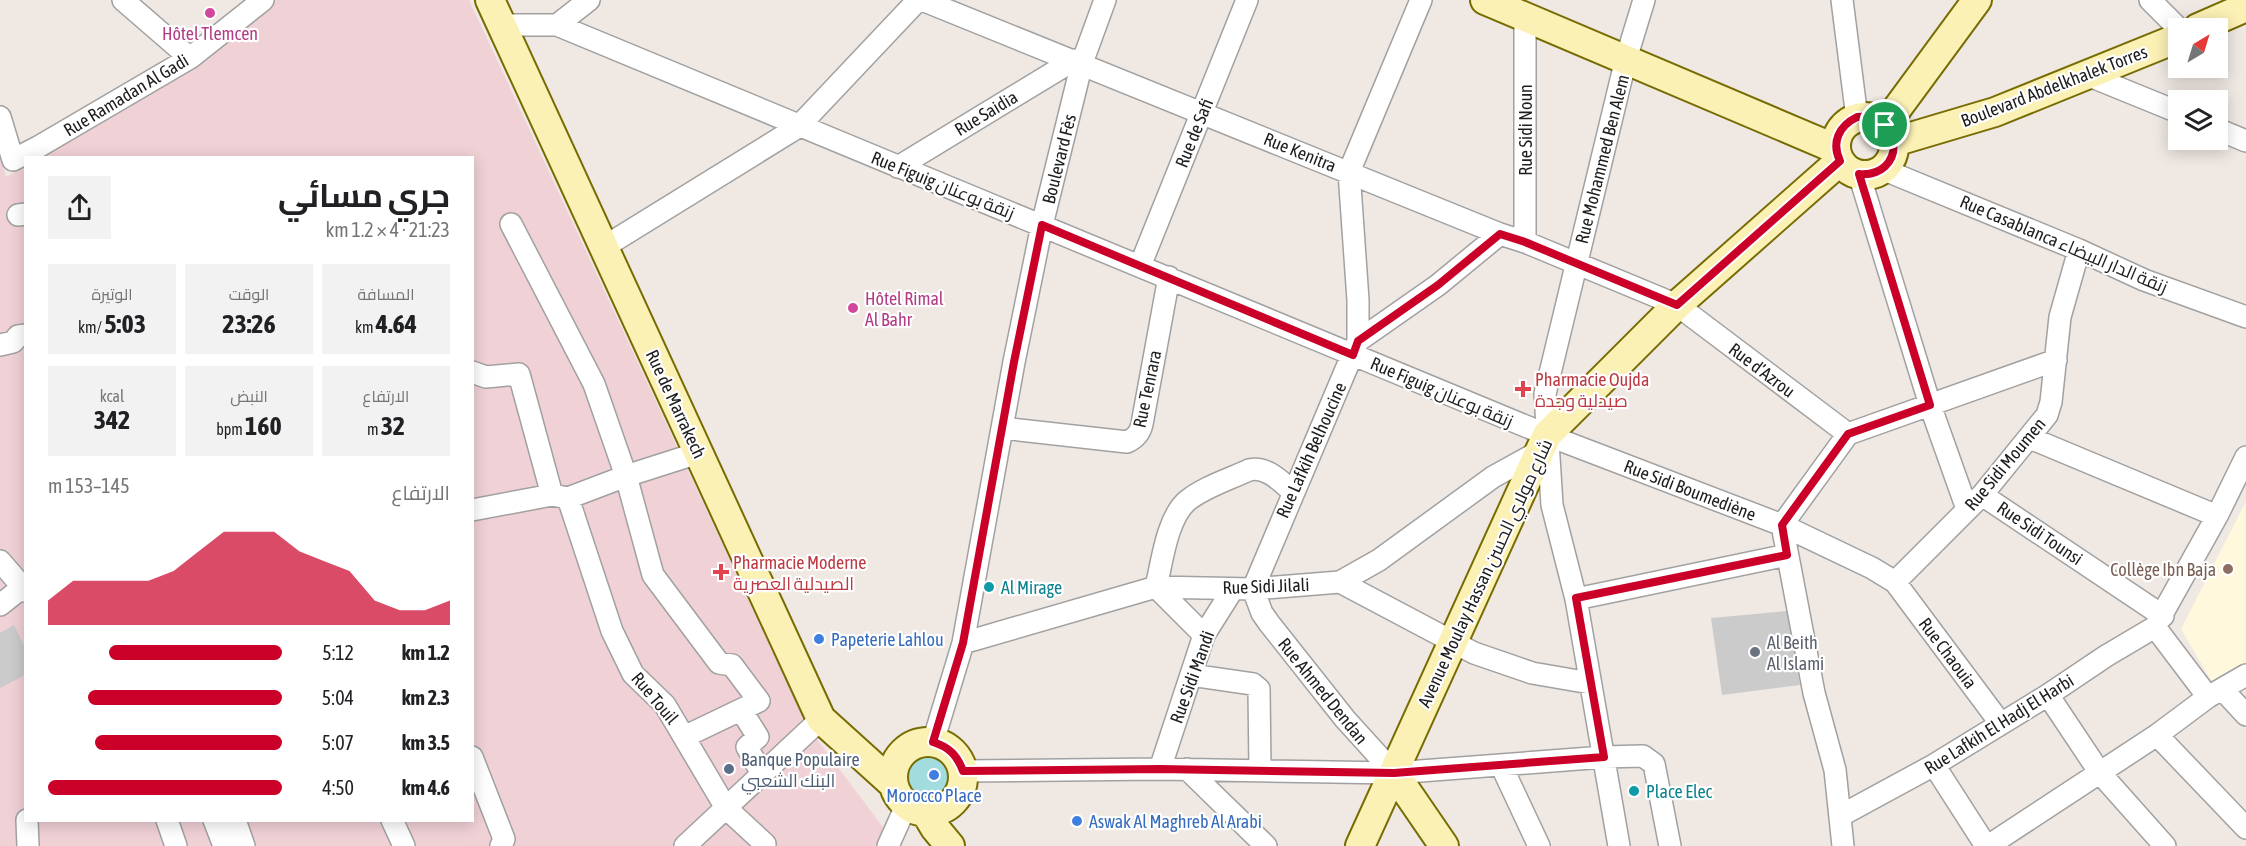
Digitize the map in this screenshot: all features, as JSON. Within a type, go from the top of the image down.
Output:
[{"type":"main road","name":"Rue Casablanca زنقة الدار البيضاء","points":[[1485,0],[1626,59],[1854,163]]},
{"type":"main road","points":[[1889,134],[1977,0]]},
{"type":"main road","points":[[2221,18],[2246,7]]},
{"type":"main road","name":"Rue de Marrakech","points":[[496,13],[821,719],[908,801],[950,846]]},
{"type":"main road","name":"Boulevard Abdelkhalek Torres","points":[[1889,134],[1995,112],[2168,42]]},
{"type":"main road","points":[[1857,117],[1876,119],[1889,134],[1892,157],[1854,163],[1836,141],[1843,126],[1857,117]]},
{"type":"main road","name":"Avenue Moulay Hassan شارع مولاي الحسن","points":[[1360,846],[1543,444],[1677,305],[1854,163]]},
{"type":"main road","points":[[921,742],[943,745],[959,760],[963,771],[962,785],[957,797],[947,807],[937,812],[908,801],[892,773],[895,762],[902,753],[921,742]]},
{"type":"main road","name":"Rue Ahmed Dendan","points":[[1394,773],[1444,846]]},
{"type":"street","points":[[123,0],[190,58]]},
{"type":"street","name":"Rue Ramadan Al Gadi","points":[[0,117],[13,160],[190,58],[263,0]]},
{"type":"street","points":[[557,25],[589,0]]},
{"type":"street","points":[[604,247],[798,127],[918,0]]},
{"type":"street","name":"Rue Kenitra","points":[[922,0],[1677,305]]},
{"type":"street","name":"Boulevard Fès","points":[[933,742],[963,643],[1042,225],[1078,62],[1105,0]]},
{"type":"street","name":"Rue de Safi","points":[[1140,266],[1247,0]]},
{"type":"street","name":"Rue Lafkih Belhoucine","points":[[1243,589],[1292,491],[1356,348],[1358,300],[1349,172],[1421,0]]},
{"type":"street","name":"Rue Mohammed Ben Alem","points":[[1619,846],[1576,598],[1552,505],[1543,444],[1545,394],[1626,59],[1644,0]]},
{"type":"street","points":[[1842,0],[1857,117]]},
{"type":"street","points":[[2150,0],[2168,18]]},
{"type":"street","name":"Rue Figuig زنقة بوعنان","points":[[496,13],[557,25],[798,127],[1169,278],[1356,348],[1543,444]]},
{"type":"street","name":"Rue Sidi Noun","points":[[1525,17],[1525,242]]},
{"type":"street","name":"Rue Saidia","points":[[898,167],[1078,62]]},
{"type":"street","points":[[2087,75],[2168,108]]},
{"type":"street","points":[[2228,134],[2246,141]]},
{"type":"street","points":[[1854,163],[1930,405],[1974,502]]},
{"type":"street","name":"Rue Casablanca زنقة الدار البيضاء","points":[[1854,163],[2079,250],[2144,280],[2246,317]]},
{"type":"street","points":[[511,224],[594,384],[626,476],[653,575],[719,663],[732,665],[759,701],[686,736]]},
{"type":"street","points":[[1356,348],[1500,234]]},
{"type":"street","name":"Rue Sidi Moumen","points":[[1896,582],[1974,502],[2030,438],[2050,408],[2060,317],[2079,250]]},
{"type":"street","name":"Rue Tenrara","points":[[1002,428],[1127,442],[1134,439],[1142,424],[1169,278]]},
{"type":"street","name":"Rue d’Azrou","points":[[1677,305],[1848,434]]},
{"type":"street","points":[[0,345],[13,342],[18,336],[24,335]]},
{"type":"street","points":[[1843,846],[1835,770],[1814,693],[1782,525],[1848,434],[2056,360]]},
{"type":"street","name":"Rue Touil","points":[[474,373],[486,378],[519,374],[560,497],[612,631],[633,674],[665,705],[686,736],[726,808],[765,844]]},
{"type":"street","points":[[2030,438],[2217,516]]},
{"type":"street","name":"Rue Sidi Boumediène","points":[[1543,444],[1782,525],[1896,582]]},
{"type":"street","name":"Rue Sidi Jilali","points":[[963,643],[1156,587],[1243,589],[1340,582],[1379,560],[1493,477],[1543,444]]},
{"type":"street","points":[[474,510],[560,497],[698,453]]},
{"type":"street","points":[[2159,622],[2217,516],[2246,457]]},
{"type":"street","points":[[1204,635],[1156,587],[1172,524],[1179,510],[1188,501],[1239,474],[1257,468],[1266,471],[1292,491]]},
{"type":"street","name":"Rue Sidi Tounsi","points":[[1974,502],[2159,622],[2216,693],[2246,715]]},
{"type":"street","points":[[1576,598],[1787,555]]},
{"type":"street","points":[[0,561],[24,589],[0,605]]},
{"type":"street","points":[[1340,582],[1474,653],[1532,674],[1590,683]]},
{"type":"street","name":"Rue Chaouia","points":[[1896,582],[2001,724]]},
{"type":"street","name":"Rue Sidi Mandi","points":[[1160,769],[1204,635],[1243,589]]},
{"type":"street","name":"Rue Ahmed Dendan","points":[[1243,589],[1345,719],[1394,773]]},
{"type":"street","name":"Rue Lafkih El Hadj El Harbi","points":[[1840,816],[1934,765],[2048,695],[2159,622]]},
{"type":"street","points":[[1191,675],[1253,684],[1259,689],[1260,770]]},
{"type":"street","points":[[1934,765],[1987,846],[2246,675]]},
{"type":"street","points":[[2048,695],[2100,773],[2165,846]]},
{"type":"street","points":[[741,710],[758,737],[747,747],[762,774]]},
{"type":"street","points":[[685,846],[821,719]]},
{"type":"street","points":[[2157,735],[2246,828]]},
{"type":"street","points":[[963,771],[1187,769],[1394,773],[1643,756],[1654,764],[1670,846]]},
{"type":"street","points":[[474,762],[504,839],[501,846]]},
{"type":"street","points":[[1501,765],[1539,846]]},
{"type":"street","points":[[1187,769],[1266,846]]},
{"type":"street","points":[[888,846],[908,801]]},
{"type":"street","points":[[27,822],[28,846]]},
{"type":"street","points":[[168,822],[176,846]]},
{"type":"street","points":[[215,822],[224,846]]},
{"type":"street","points":[[236,822],[244,846]]},
{"type":"street","points":[[393,822],[404,846]]},
{"type":"shaded area","points":[[274,0],[469,0],[807,726],[897,846],[0,846],[0,156],[6,177],[24,167],[24,822],[474,822],[474,156],[41,156],[197,64]]},
{"type":"shaded area","name":"Collège Ibn Baja","points":[[2246,501],[2246,668],[2216,689],[2181,629]]},
{"type":"shaded area","name":"Al Beith Al Islami","points":[[1787,611],[1800,685],[1722,695],[1711,618]]},
{"type":"shaded area","points":[[14,625],[24,645],[24,676],[0,688],[0,633]]},
{"type":"water","points":[[928,754],[942,758],[950,766],[954,780],[950,794],[942,802],[928,806],[914,802],[906,794],[902,780],[906,766],[914,758]]},
{"type":"place","name":"Hôtel Tlemcen","points":[[210,13]]},
{"type":"place","name":"Hôtel Rimal Al Bahr","points":[[853,308]]},
{"type":"place","name":"Pharmacie Oujda صيدلية وجدة","points":[[1523,389]]},
{"type":"place","name":"Collège Ibn Baja","points":[[2228,569]]},
{"type":"place","name":"Pharmacie Moderne الصيدلية العصرية","points":[[721,572]]},
{"type":"place","name":"Al Mirage","points":[[989,587]]},
{"type":"place","name":"Papeterie Lahlou","points":[[819,639]]},
{"type":"place","name":"Al Beith Al Islami","points":[[1755,652]]},
{"type":"place","name":"Banque Populaire البنك الشعبي","points":[[729,769]]},
{"type":"place","name":"Morocco Place","points":[[934,775]]},
{"type":"place","name":"Place Elec","points":[[1634,791]]},
{"type":"place","name":"Aswak Al Maghreb Al Arabi","points":[[1077,821]]},
{"type":"route","points":[[1857,117],[1876,119],[1885,125],[1894,142],[1892,157],[1888,164],[1877,172],[1859,174],[1930,405],[1848,434],[1782,525],[1787,555],[1576,598],[1604,757],[1394,773],[1160,769],[963,771],[959,760],[952,752],[943,745],[933,742],[963,643],[1014,362],[1042,225],[1353,355],[1358,341],[1438,285],[1500,234],[1525,242],[1677,305],[1840,161],[1836,141],[1843,126],[1857,117]]}]
